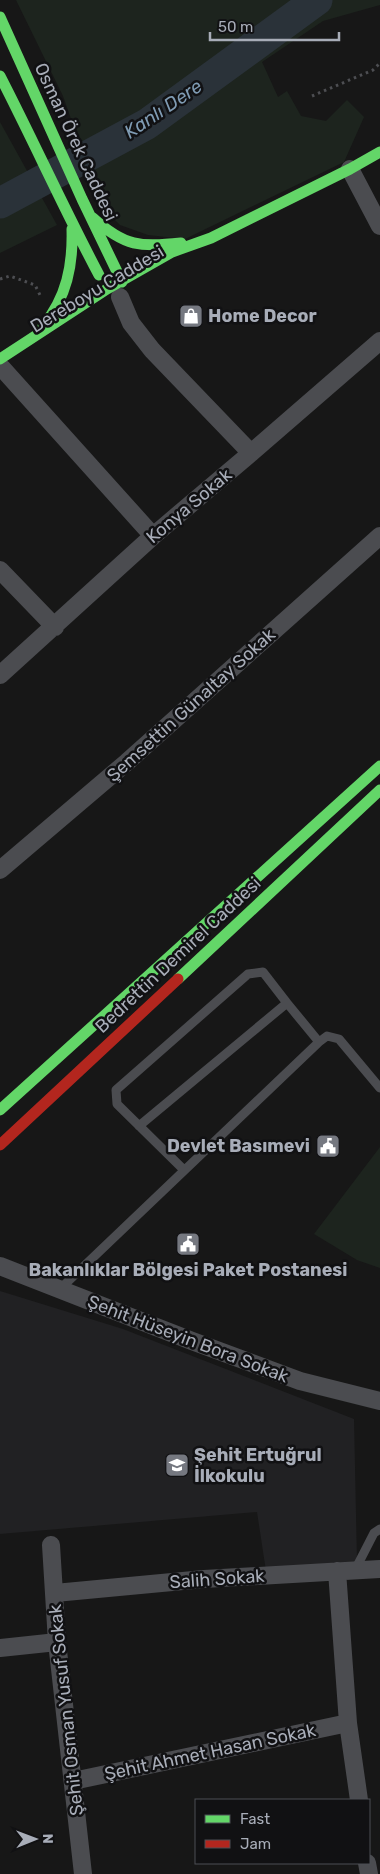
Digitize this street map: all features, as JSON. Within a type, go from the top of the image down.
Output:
[{"type":"main road","name":"Osman Örek Caddesi","points":[[0,17],[90,215],[119,290]]},
{"type":"main road","points":[[0,76],[35,143],[72,224],[119,290]]},
{"type":"main road","name":"Dereboyu Caddesi","points":[[1,365],[15,361],[92,310],[172,252],[212,238],[350,170],[380,152]]},
{"type":"main road","points":[[90,215],[114,235],[145,246],[212,238]]},
{"type":"main road","points":[[32,338],[51,318],[64,292],[72,264],[72,224]]},
{"type":"main road","name":"Dereboyu Caddesi","points":[[154,276],[212,238]]},
{"type":"main road","name":"Dereboyu Caddesi","points":[[1,365],[32,338],[119,290]]},
{"type":"main road","name":"Bedrettin Demirel Caddesi","points":[[0,1110],[380,766]]},
{"type":"main road","name":"Bedrettin Demirel Caddesi","points":[[0,1145],[380,790]]},
{"type":"street","points":[[350,170],[380,226]]},
{"type":"street","points":[[119,290],[131,323],[152,350],[252,453]]},
{"type":"street","name":"Konya Sokak","points":[[0,675],[153,536],[379,345]]},
{"type":"street","points":[[1,365],[153,536]]},
{"type":"street","name":"Şemsettin Günaltay Sokak","points":[[0,870],[127,762],[380,536]]},
{"type":"street","points":[[0,570],[55,627]]},
{"type":"street","name":"Şehit Hüseyin Bora Sokak","points":[[0,1266],[300,1382],[380,1401]]},
{"type":"street","name":"Şehit Osman Yusuf Sokak","points":[[51,1546],[58,1642],[83,1874]]},
{"type":"street","name":"Salih Sokak","points":[[55,1593],[204,1579],[380,1569]]},
{"type":"street","points":[[337,1571],[348,1723],[359,1799]]},
{"type":"street","points":[[0,1648],[58,1642]]},
{"type":"street","name":"Şehit Ahmet Hasan Sokak","points":[[73,1781],[348,1723]]},
{"type":"lane","points":[[184,1170],[116,1104],[116,1090],[248,974],[263,972],[319,1042]]},
{"type":"lane","points":[[139,1126],[287,1003]]},
{"type":"lane","points":[[60,1289],[319,1042],[328,1036],[339,1039],[380,1088]]},
{"type":"lane","points":[[355,1570],[374,1533],[380,1529]]},
{"type":"path","points":[[312,96],[373,70],[380,64]]},
{"type":"path","points":[[0,279],[10,276],[35,286],[51,318]]},
{"type":"shaded area","points":[[16,0],[380,0],[380,5],[323,21],[262,62],[278,97],[287,91],[301,116],[326,121],[347,100],[364,117],[344,162],[185,239],[148,235],[120,225],[112,217],[80,145],[63,96]]},
{"type":"shaded area","points":[[0,122],[57,225],[0,253]]},
{"type":"shaded area","points":[[380,1147],[380,1268],[357,1260],[314,1234]]},
{"type":"shaded area","name":"Şehit Ertuğrul İlkokulu","points":[[0,1291],[123,1329],[354,1419],[357,1562],[266,1571],[257,1512],[0,1534]]},
{"type":"waterway","name":"Kanlı Dere","points":[[0,203],[147,124],[317,0]]},
{"type":"traffic: fast","points":[[0,17],[82,199],[122,282]]},
{"type":"traffic: fast","points":[[0,76],[99,275]]},
{"type":"traffic: fast","points":[[0,359],[107,289],[172,252],[211,238],[350,169],[380,152]]},
{"type":"traffic: fast","points":[[93,218],[114,235],[134,243],[154,245],[181,243]]},
{"type":"traffic: fast","points":[[43,326],[58,304],[67,280],[70,268],[72,229]]},
{"type":"traffic: fast","points":[[0,1110],[380,766]]},
{"type":"traffic: fast","points":[[178,979],[380,790]]},
{"type":"traffic: jam","points":[[0,1145],[178,979]]},
{"type":"place","name":"Home Decor","points":[[191,316]]},
{"type":"place","name":"Devlet Basımevi","points":[[328,1146]]},
{"type":"place","name":"Bakanlıklar Bölgesi Paket Postanesi","points":[[188,1244]]},
{"type":"place","name":"Şehit Ertuğrul İlkokulu","points":[[177,1465]]}]
